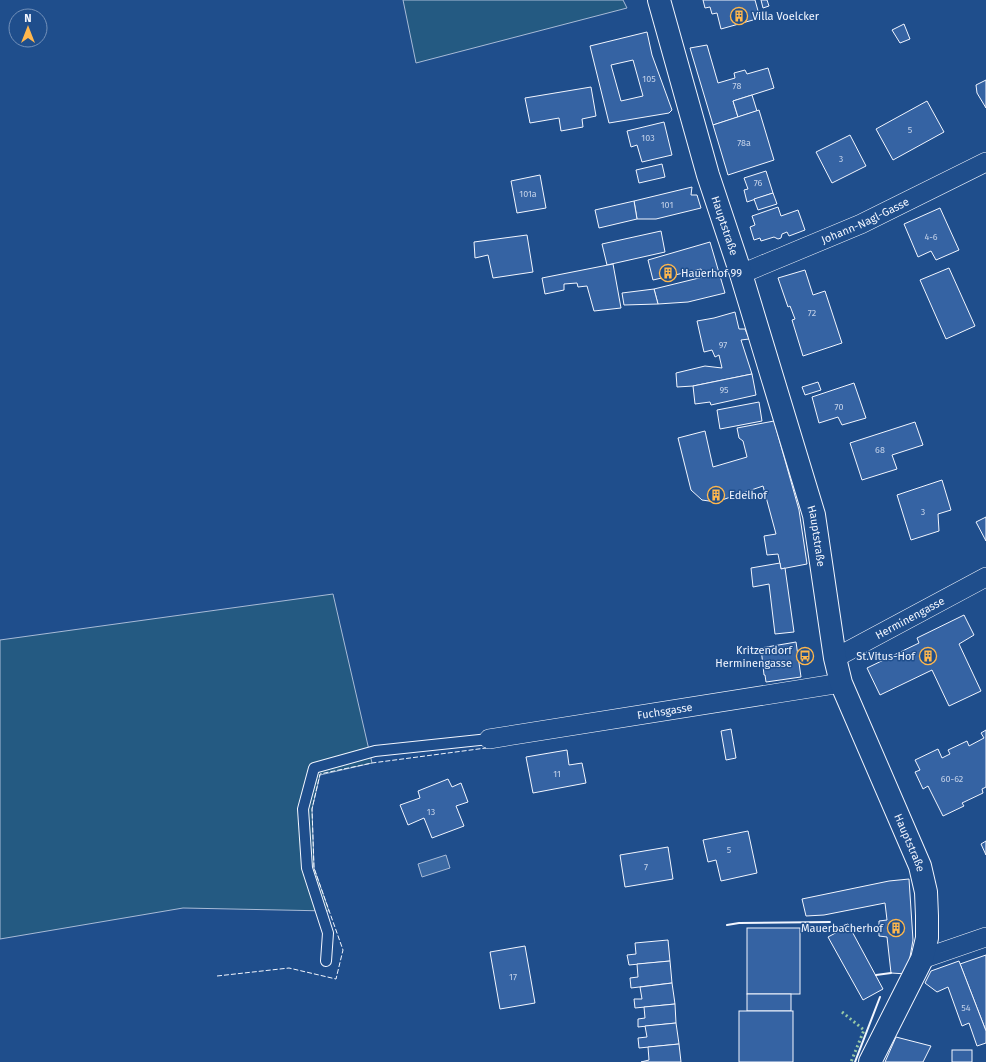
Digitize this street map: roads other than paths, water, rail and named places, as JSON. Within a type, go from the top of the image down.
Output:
[{"type":"main road","name":"Hauptstraße","points":[[659,0],[708,175],[741,274],[814,515],[834,658],[841,683],[920,866],[926,892],[927,938],[922,959],[870,1062]]},
{"type":"street","name":"Johann-Nagl-Gasse","points":[[741,274],[861,224],[986,162]]},
{"type":"street","name":"Herminengasse","points":[[834,658],[986,577]]},
{"type":"street","name":"Fuchsgasse","points":[[489,739],[841,683]]},
{"type":"street","points":[[922,959],[986,937]]},
{"type":"lane","points":[[326,961],[328,933],[307,868],[303,810],[314,768],[375,751],[489,739]]},
{"type":"place","name":"Villa Voelcker","points":[[739,16]]},
{"type":"place","name":"Hauerhof 99","points":[[668,273]]},
{"type":"place","name":"Edelhof","points":[[716,495]]},
{"type":"place","name":"Kritzendorf Herminengasse","points":[[805,656]]},
{"type":"place","name":"St.Vitus-Hof","points":[[928,656]]},
{"type":"place","name":"Mauerbacherhof","points":[[896,928]]}]
